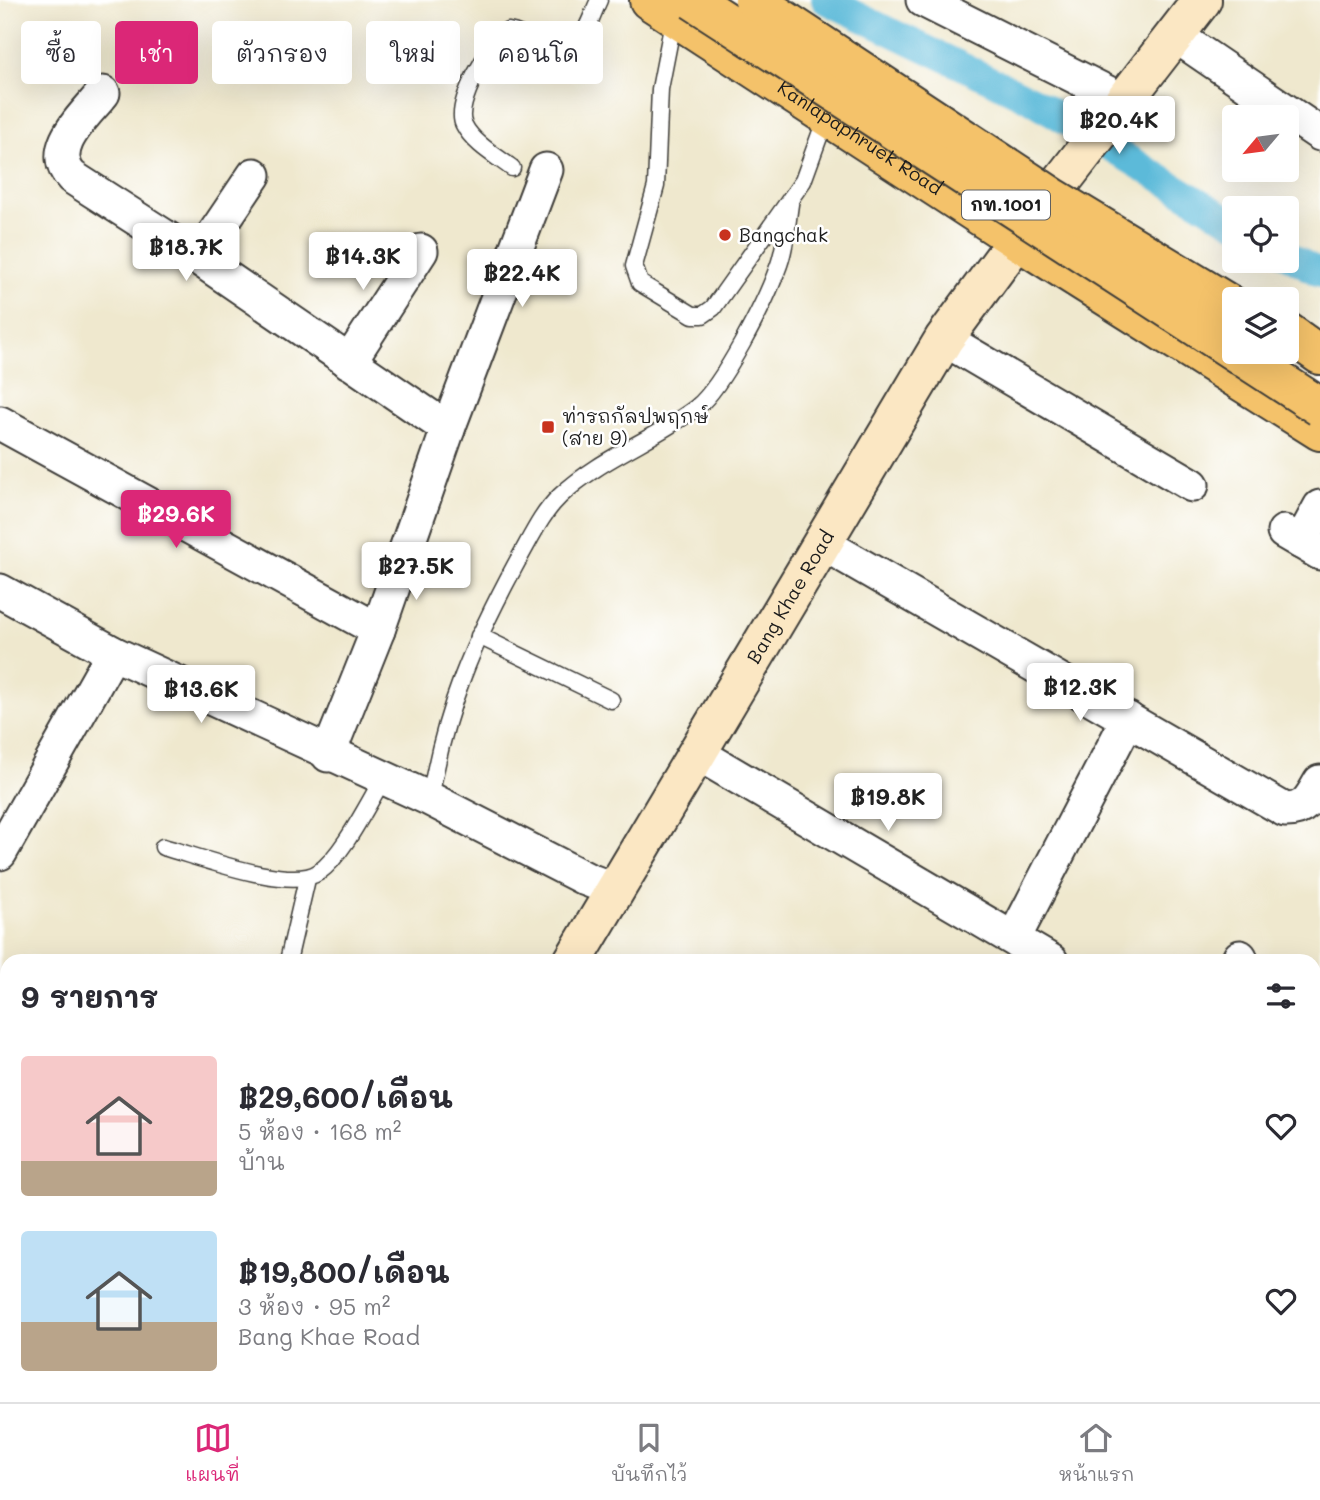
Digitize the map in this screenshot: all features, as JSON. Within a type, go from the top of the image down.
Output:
[{"type":"main road","name":"กท.1001","points":[[754,0],[1054,198],[1222,299]]},
{"type":"main road","name":"กท.1001","points":[[766,0],[1222,290]]},
{"type":"main road","points":[[1017,240],[1202,0]]},
{"type":"main road","name":"Kanlapaphruek Road","points":[[672,6],[827,115],[1017,240],[1320,431]]},
{"type":"main road","name":"Kanlapaphruek Road","points":[[672,6],[1320,407]]},
{"type":"main road","name":"Bang Khae Road","points":[[577,954],[944,339],[1017,240]]},
{"type":"main road","points":[[1299,341],[1320,357]]},
{"type":"main road","points":[[1299,345],[1320,357]]},
{"type":"street","points":[[923,0],[1105,126]]},
{"type":"street","points":[[1176,36],[1320,134]]},
{"type":"street","points":[[103,93],[62,149],[64,169],[81,184],[198,258],[448,429]]},
{"type":"street","points":[[328,755],[378,630],[448,429],[547,170]]},
{"type":"street","points":[[198,258],[254,176]]},
{"type":"street","points":[[349,362],[421,251]]},
{"type":"street","points":[[944,339],[1192,485]]},
{"type":"street","points":[[0,423],[378,630]]},
{"type":"street","points":[[1302,542],[1320,508]]},
{"type":"street","points":[[822,543],[1285,810],[1296,810],[1308,803],[1320,782]]},
{"type":"street","points":[[0,591],[113,653],[328,755],[430,799],[586,879],[615,890]]},
{"type":"street","points":[[0,853],[113,653]]},
{"type":"street","points":[[1014,938],[1128,719]]},
{"type":"street","points":[[697,753],[1040,954]]},
{"type":"lane","points":[[512,168],[469,135],[462,122],[461,108],[486,53],[498,38],[508,31],[519,33],[544,48],[562,52],[572,48],[582,41],[599,0]]},
{"type":"lane","points":[[672,6],[660,89],[659,163],[649,217],[634,267],[635,276],[693,315],[703,315],[713,308],[803,181],[827,115]]},
{"type":"lane","points":[[430,799],[442,732],[479,636],[541,520],[559,496],[593,470],[671,424],[709,395],[778,269],[791,198]]},
{"type":"lane","points":[[479,636],[611,700]]},
{"type":"lane","points":[[163,847],[282,879],[307,878],[332,860],[383,779]]},
{"type":"lane","points":[[290,954],[307,878]]},
{"type":"waterway","points":[[825,0],[1032,100],[1222,216]]},
{"type":"waterway","points":[[1299,261],[1320,273]]},
{"type":"place","name":"Bangchak","points":[[725,235]]},
{"type":"place","name":"ท่ารถกัลปพฤกษ์ (สาย 9)","points":[[548,427]]}]
